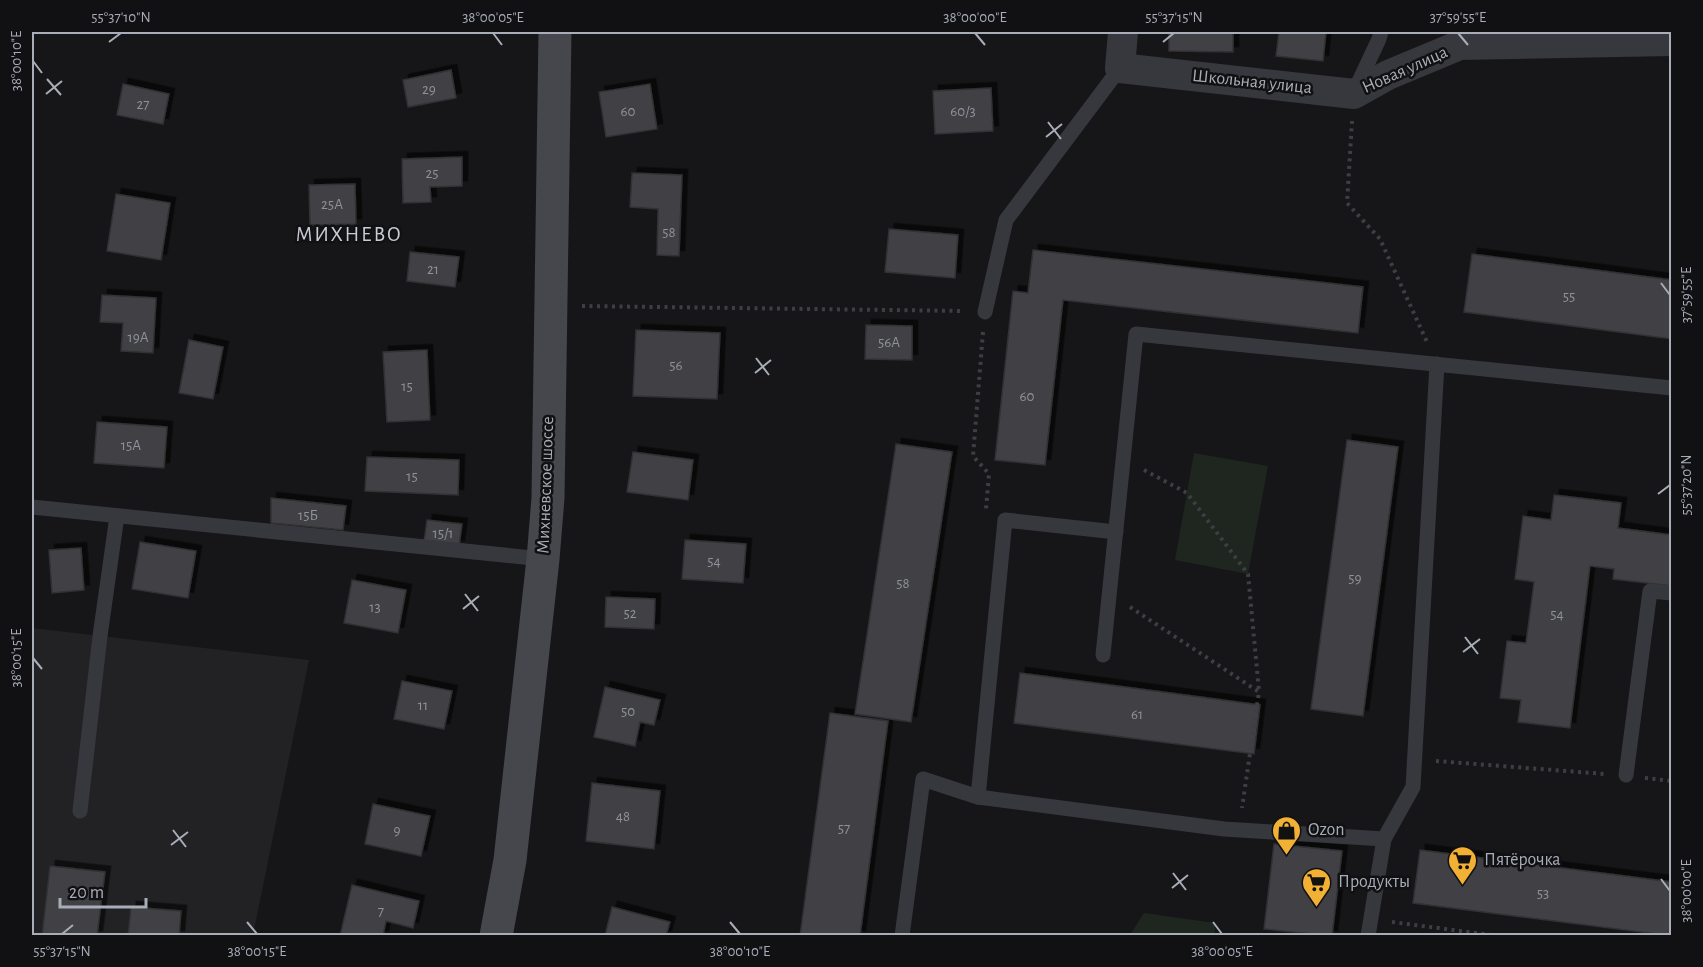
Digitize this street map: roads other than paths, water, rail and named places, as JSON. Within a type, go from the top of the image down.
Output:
[{"type":"street","name":"Михневское шоссе","points":[[496,936],[510,860],[548,498],[555,32]]},
{"type":"street","points":[[1120,68],[1123,32]]},
{"type":"street","name":"Новая улица","points":[[1353,94],[1388,75],[1460,45],[1671,41]]},
{"type":"street","name":"Школьная улица","points":[[1120,68],[1353,94]]},
{"type":"lane","points":[[1353,94],[1380,39],[1381,32]]},
{"type":"lane","points":[[985,312],[1006,220],[1120,68]]},
{"type":"lane","points":[[1103,655],[1136,334],[1671,388]]},
{"type":"lane","points":[[1368,936],[1384,839],[1413,787],[1437,364]]},
{"type":"lane","points":[[32,507],[543,559]]},
{"type":"lane","points":[[80,811],[100,636],[117,516]]},
{"type":"lane","points":[[978,797],[1005,520],[1116,532]]},
{"type":"lane","points":[[1626,775],[1650,591],[1671,593]]},
{"type":"lane","points":[[902,936],[923,779],[978,797],[1239,830],[1384,839]]},
{"type":"place","name":"Ozon","points":[[1287,856]]},
{"type":"place","name":"Пятёрочка","points":[[1463,886]]},
{"type":"place","name":"Продукты","points":[[1317,908]]},
{"type":"district","name":"МИХНЕВО","points":[[349,234]]}]
